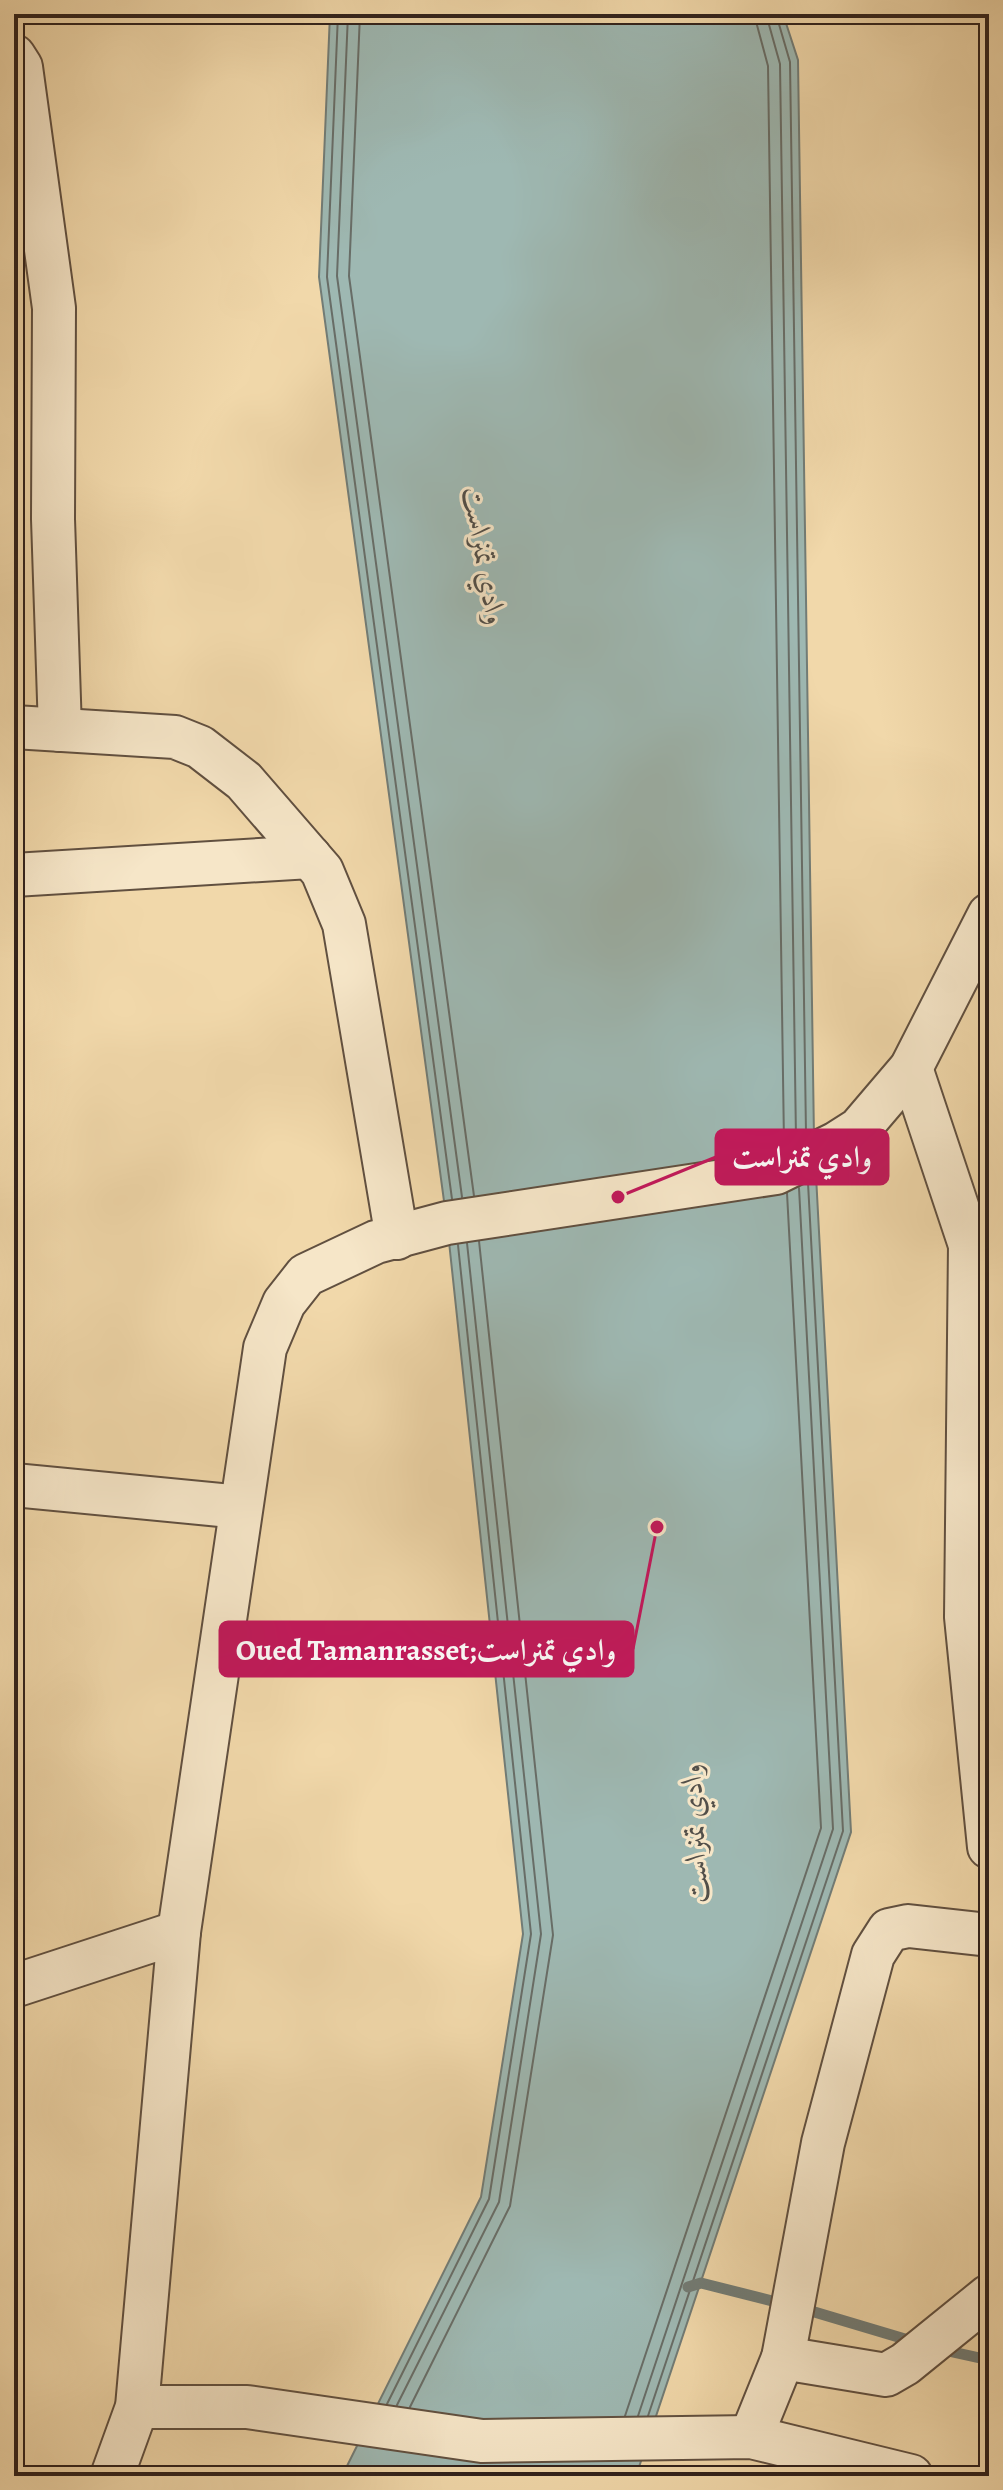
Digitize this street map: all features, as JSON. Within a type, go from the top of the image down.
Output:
[{"type":"street","points":[[14,56],[21,67],[54,308],[53,519],[60,730]]},
{"type":"street","points":[[14,727],[175,737],[200,747],[244,781],[322,871],[344,924],[397,1238]]},
{"type":"street","points":[[14,875],[310,857]]},
{"type":"street","points":[[112,2476],[137,2407],[179,1932],[265,1348],[284,1303],[306,1275],[376,1242],[447,1223],[776,1173],[859,1129],[911,1068],[989,915]]},
{"type":"street","points":[[911,1068],[979,1245],[966,1617],[989,1847]]},
{"type":"street","points":[[14,1485],[241,1507]]},
{"type":"street","points":[[751,2437],[783,2358],[823,2143],[873,1955],[889,1930],[908,1926],[989,1935]]},
{"type":"street","points":[[14,1986],[179,1932]]},
{"type":"street","points":[[783,2358],[886,2375],[989,2296]]},
{"type":"street","points":[[137,2407],[247,2407],[482,2441],[751,2437],[911,2476]]},
{"type":"water","points":[[330,14],[783,14],[798,60],[814,1138],[851,1832],[636,2476],[342,2476],[481,2197],[523,1934],[447,1223],[319,277]]},
{"type":"waterway","points":[[688,2287],[701,2283],[784,2304]]},
{"type":"waterway","points":[[801,2308],[915,2342]]},
{"type":"waterway","points":[[939,2349],[989,2360]]},
{"type":"place","name":"وادي تمنراست","points":[[618,1197]]},
{"type":"place","name":"Oued Tamanrasset;وادي تمنراست","points":[[657,1527]]}]
